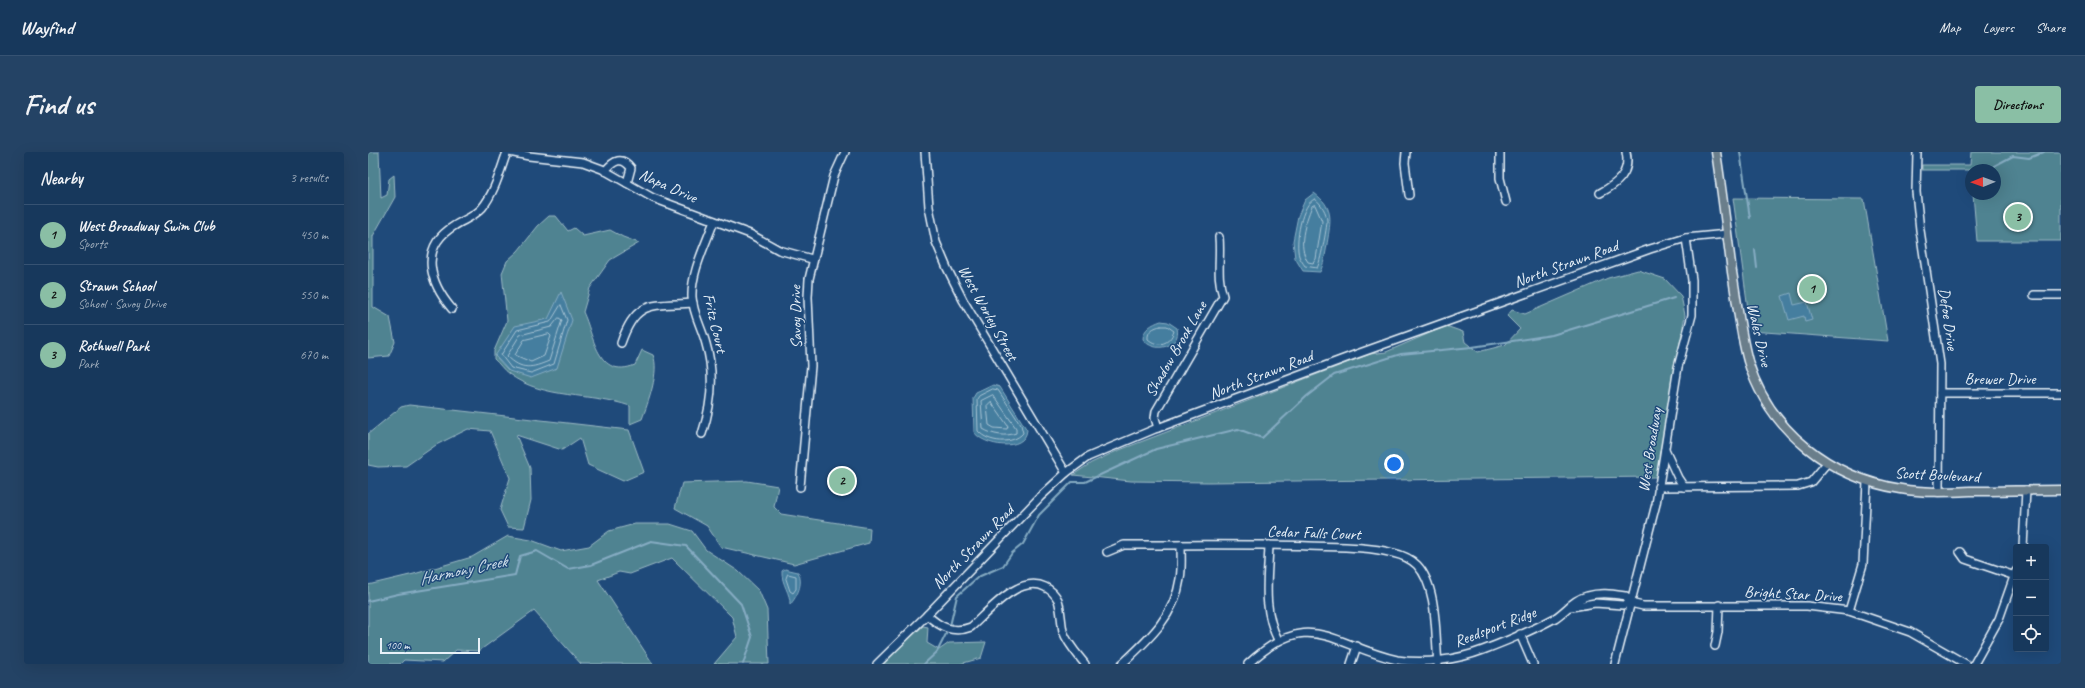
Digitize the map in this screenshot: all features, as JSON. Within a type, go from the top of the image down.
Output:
[{"type":"main road","points":[[1716,152],[1727,234]]},
{"type":"main road","name":"Wales Drive","points":[[1727,234],[1740,322],[1748,361],[1757,383],[1765,399],[1790,433],[1814,455],[1827,464]]},
{"type":"main road","name":"Scott Boulevard","points":[[1827,464],[1867,482],[1902,490],[1939,492],[2061,490]]},
{"type":"street","name":"Napa Drive","points":[[508,152],[529,156],[546,154],[583,162],[605,171],[653,198],[750,234],[780,250],[812,259]]},
{"type":"street","points":[[452,309],[440,295],[432,279],[430,265],[434,248],[442,235],[481,209],[491,196],[508,152]]},
{"type":"street","name":"Savoy Drive","points":[[800,487],[810,386],[808,297],[812,259],[826,212],[834,176],[845,152]]},
{"type":"street","name":"West Worley Street","points":[[925,152],[929,207],[936,242],[947,268],[967,306],[1066,473]]},
{"type":"street","points":[[1406,152],[1405,163],[1409,195]]},
{"type":"street","points":[[1500,152],[1500,178],[1506,202]]},
{"type":"street","points":[[1600,193],[1619,181],[1624,175],[1627,167],[1626,152]]},
{"type":"street","name":"Defoe Drive","points":[[1917,152],[1916,192],[1920,230],[1940,364],[1939,492]]},
{"type":"street","points":[[605,171],[612,163],[620,159],[626,161],[632,168],[627,183]]},
{"type":"street","name":"Fritz Court","points":[[702,434],[710,408],[712,372],[706,343],[696,317],[693,303],[695,276],[714,221]]},
{"type":"street","name":"North Strawn Road","points":[[877,664],[1066,473],[1088,457],[1158,428],[1380,345],[1650,249],[1686,238],[1727,234]]},
{"type":"street","name":"Shadow Brook Lane","points":[[1158,428],[1154,418],[1156,411],[1223,296],[1218,272],[1220,255],[1219,236]]},
{"type":"street","name":"West Broadway","points":[[1615,664],[1658,487],[1678,367],[1692,315],[1692,280],[1686,238]]},
{"type":"street","points":[[2034,295],[2061,295]]},
{"type":"street","points":[[621,343],[627,325],[633,316],[642,309],[650,306],[693,303]]},
{"type":"street","name":"Brewer Drive","points":[[1940,393],[2061,393]]},
{"type":"street","points":[[1665,450],[1671,465],[1684,487]]},
{"type":"street","points":[[1658,487],[1798,486],[1811,482],[1827,464]]},
{"type":"street","points":[[1849,611],[1863,564],[1867,482]]},
{"type":"street","points":[[2022,544],[2026,490]]},
{"type":"street","name":"Cedar Falls Court","points":[[1107,552],[1116,546],[1124,545],[1269,545],[1379,550],[1395,553],[1412,561],[1422,571],[1428,581],[1431,594],[1438,662]]},
{"type":"street","points":[[1122,664],[1150,638],[1166,619],[1173,604],[1180,580],[1181,545]]},
{"type":"street","points":[[1269,545],[1268,607],[1271,626],[1278,640]]},
{"type":"street","points":[[1960,552],[1965,559],[2013,573]]},
{"type":"street","points":[[1974,664],[1999,619],[2013,580]]},
{"type":"street","points":[[927,615],[937,624],[946,629],[964,630],[971,627],[1015,589],[1030,584],[1040,584],[1051,590],[1058,600],[1064,632],[1072,647],[1085,664]]},
{"type":"street","name":"Reedsport Ridge","points":[[1248,664],[1265,648],[1278,640],[1298,633],[1311,632],[1324,634],[1397,660],[1438,662],[1470,655],[1520,634],[1542,624],[1571,607],[1580,599],[1606,593],[1626,596],[1630,603],[1623,605],[1595,603],[1571,607]]},
{"type":"street","name":"Bright Star Drive","points":[[1630,603],[1643,606],[1807,606],[1849,611],[1910,632],[1966,664]]},
{"type":"street","points":[[1715,646],[1718,632],[1719,605]]},
{"type":"street","points":[[1520,634],[1532,664]]},
{"type":"street","points":[[1351,664],[1357,646]]},
{"type":"green space","points":[[368,152],[379,152],[381,198],[387,195],[389,179],[394,175],[395,197],[373,236],[373,307],[390,317],[395,342],[389,356],[368,358]]},
{"type":"green space","points":[[1971,152],[2061,152],[2061,241],[1977,241],[1974,200],[2001,200],[2001,164],[1970,164]]},
{"type":"green space","points":[[1922,165],[1965,165],[1965,170],[1922,170]]},
{"type":"green space","points":[[1733,198],[1864,199],[1888,341],[1751,331]]},
{"type":"green space","points":[[549,216],[556,216],[568,231],[574,228],[583,236],[610,230],[639,243],[610,260],[590,288],[583,312],[599,353],[605,361],[612,366],[622,368],[635,365],[642,350],[653,355],[655,362],[654,378],[650,396],[642,419],[630,424],[630,406],[537,388],[523,382],[507,372],[494,359],[494,351],[507,321],[502,273],[507,261],[518,251],[538,226]]},
{"type":"green space","points":[[1638,270],[1665,279],[1681,296],[1685,315],[1656,477],[1208,482],[1131,481],[1073,475],[1091,463],[1117,451],[1370,354],[1386,352],[1446,326],[1463,332],[1465,342],[1478,352],[1505,345],[1520,329],[1507,316],[1512,310],[1525,314],[1608,278]]},
{"type":"green space","points":[[409,405],[629,430],[644,472],[623,481],[588,465],[580,438],[562,450],[516,435],[530,468],[531,500],[524,528],[508,527],[500,510],[510,478],[490,431],[468,429],[436,445],[406,466],[378,467],[368,465],[368,434],[401,407]]},
{"type":"green space","points":[[747,481],[778,486],[774,507],[781,514],[870,528],[869,543],[794,564],[721,547],[707,526],[675,508],[682,483]]},
{"type":"green space","points":[[635,524],[670,524],[692,531],[706,550],[738,571],[759,591],[767,610],[769,664],[714,664],[737,637],[732,617],[672,558],[630,574],[619,572],[598,580],[653,664],[581,664],[534,611],[479,651],[456,650],[443,662],[404,660],[400,664],[368,664],[368,585],[414,574],[472,557],[508,536],[531,540],[561,551],[589,546],[609,531]]},
{"type":"green space","points":[[923,626],[928,627],[927,643],[939,650],[949,643],[986,642],[981,658],[960,664],[881,664]]},
{"type":"water","points":[[1314,193],[1325,203],[1328,208],[1330,219],[1325,255],[1320,272],[1303,271],[1295,258],[1293,241],[1298,216],[1305,200]]},
{"type":"water","points":[[561,292],[572,320],[557,368],[531,378],[509,371],[495,356],[515,326],[548,319]]},
{"type":"water","points":[[1791,293],[1794,305],[1807,302],[1812,320],[1805,322],[1804,316],[1789,320],[1782,296]]},
{"type":"water","points":[[1161,321],[1168,322],[1177,328],[1177,334],[1175,340],[1171,344],[1154,347],[1143,339],[1143,335],[1149,327]]},
{"type":"water","points":[[993,385],[1000,387],[1027,430],[1025,437],[1019,442],[1003,445],[994,444],[979,437],[974,432],[973,398],[976,393]]},
{"type":"water","points":[[785,569],[798,572],[800,576],[799,590],[790,605],[789,596],[782,576],[782,571]]},
{"type":"waterway","points":[[1740,152],[1750,218]]},
{"type":"waterway","points":[[1998,164],[2013,156],[2029,158],[2044,152]]},
{"type":"waterway","points":[[1755,250],[1757,268]]},
{"type":"waterway","points":[[950,626],[957,596],[978,577],[1003,566],[1012,553],[1023,544],[1039,515],[1072,482],[1085,482],[1156,449],[1238,429],[1262,438],[1307,396],[1334,375],[1401,354],[1472,347],[1552,335],[1674,298]]},
{"type":"waterway","name":"Harmony Creek","points":[[368,601],[398,594],[515,575],[520,556],[537,551],[568,569],[591,565],[651,541],[686,546],[741,604],[752,637],[743,664]]},
{"type":"waterway","points":[[924,664],[937,652],[948,630]]},
{"type":"place","name":"Rothwell Park","points":[[2018,217]]},
{"type":"place","name":"West Broadway Swim Club","points":[[1812,289]]},
{"type":"place","name":"Strawn School","points":[[842,481]]}]
